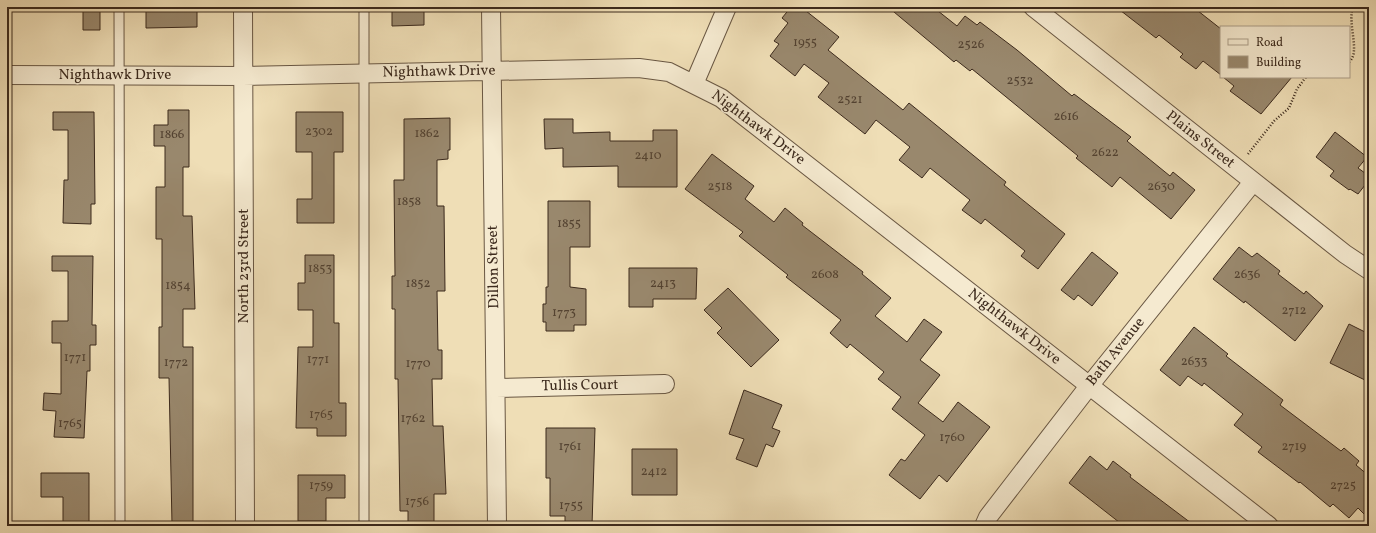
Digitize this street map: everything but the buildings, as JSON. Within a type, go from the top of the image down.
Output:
[{"type":"street","name":"North 23rd Street","points":[[243,7],[245,526]]},
{"type":"street","name":"Dillon Street","points":[[491,7],[497,526]]},
{"type":"street","points":[[694,84],[727,7]]},
{"type":"street","name":"Plains Street","points":[[1033,7],[1236,169],[1345,254],[1369,270]]},
{"type":"street","name":"Nighthawk Drive","points":[[7,75],[243,76],[639,68],[669,72],[721,98],[1269,526]]},
{"type":"street","name":"Bath Avenue","points":[[984,526],[988,517],[1089,386],[1253,182]]},
{"type":"street","name":"Tullis Court","points":[[496,388],[665,384]]},
{"type":"lane","points":[[119,7],[120,526]]},
{"type":"lane","points":[[364,7],[364,526]]},
{"type":"path","points":[[1350,61],[1353,59],[1355,52],[1351,28],[1353,7]]},
{"type":"path","points":[[1236,169],[1274,121],[1289,108],[1297,89],[1305,78]]}]
